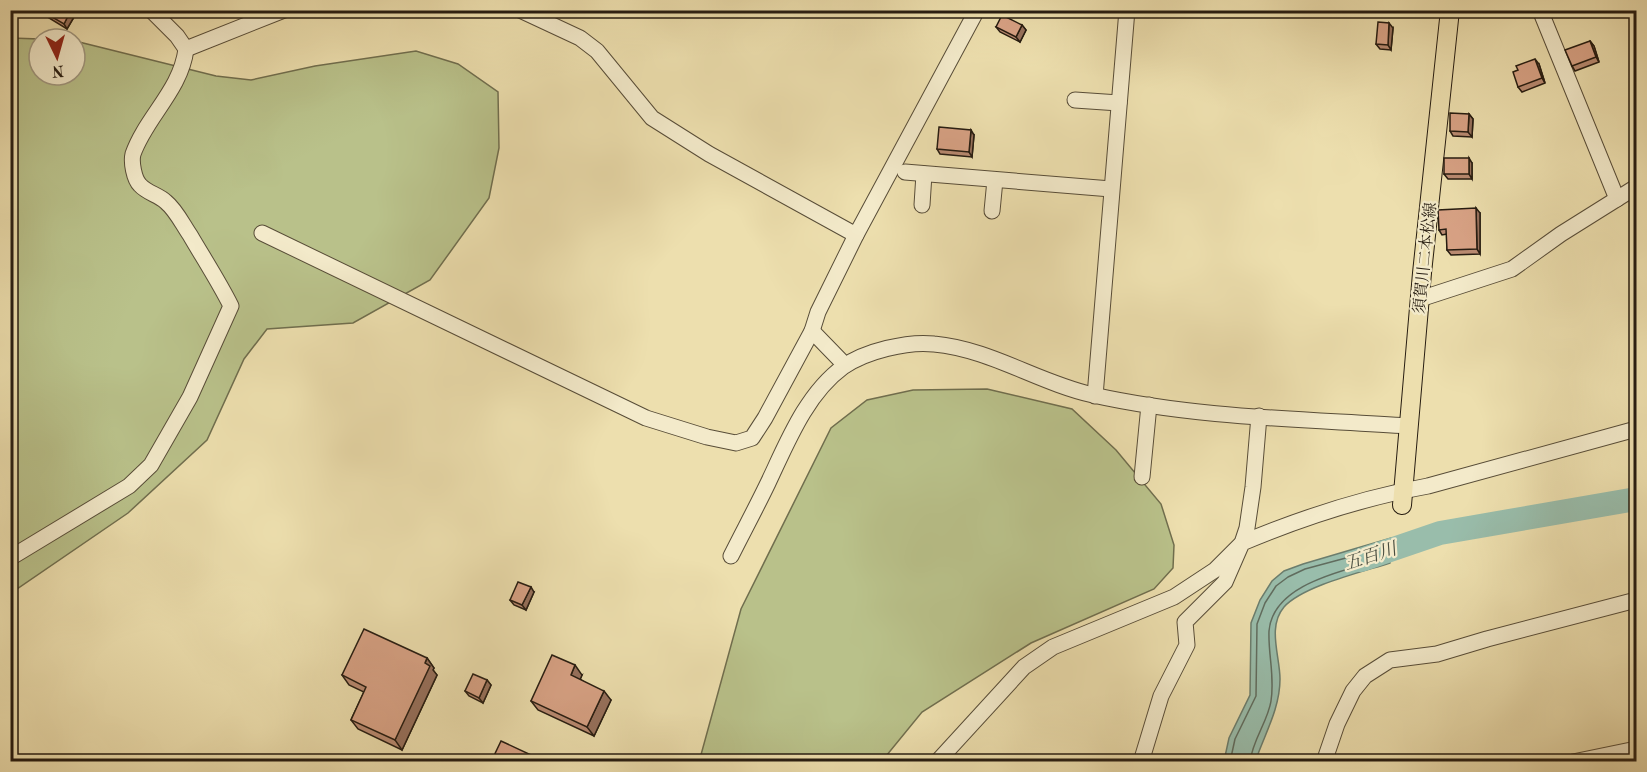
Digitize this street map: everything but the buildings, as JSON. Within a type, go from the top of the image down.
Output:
[{"type":"main road","name":"須賀川二本松線","points":[[1402,498],[1450,10]]},
{"type":"street","points":[[10,558],[129,486],[151,465],[190,397],[231,306],[222,287],[181,221],[166,201],[138,183],[134,169],[132,157],[139,141],[176,80],[184,63],[186,49],[177,36],[151,10]]},
{"type":"street","points":[[186,49],[284,10]]},
{"type":"street","points":[[520,10],[580,38],[597,51],[652,118],[709,154],[856,235]]},
{"type":"street","points":[[261,233],[646,418],[707,437],[736,443],[752,438],[765,418],[812,331],[818,312],[856,235],[977,10]]},
{"type":"street","points":[[1095,396],[1127,10]]},
{"type":"street","points":[[1540,10],[1617,199]]},
{"type":"street","points":[[1075,100],[1119,103]]},
{"type":"street","points":[[905,172],[1111,189]]},
{"type":"street","points":[[922,205],[924,174]]},
{"type":"street","points":[[992,211],[995,180]]},
{"type":"street","points":[[1420,299],[1512,269],[1561,234],[1636,187]]},
{"type":"street","points":[[812,331],[845,365]]},
{"type":"street","points":[[731,556],[801,417],[829,379],[845,365],[896,346],[933,344],[961,348],[1068,390],[1149,405],[1259,416],[1408,426]]},
{"type":"street","points":[[1142,477],[1149,405]]},
{"type":"street","points":[[1141,762],[1161,696],[1187,645],[1185,622],[1225,582],[1242,543],[1247,528],[1253,487],[1259,416]]},
{"type":"street","points":[[937,762],[1024,667],[1053,647],[1174,597],[1215,570],[1242,543],[1288,524],[1402,498],[1428,486],[1636,429]]},
{"type":"street","points":[[1323,762],[1337,724],[1353,691],[1365,676],[1390,660],[1437,654],[1636,600]]},
{"type":"street","points":[[1573,762],[1636,749]]},
{"type":"green space","points":[[11,38],[27,39],[27,87],[87,87],[87,44],[216,76],[251,80],[315,66],[416,51],[458,64],[498,92],[499,148],[489,198],[430,280],[353,323],[267,329],[244,359],[207,440],[128,513],[11,593]]},
{"type":"green space","points":[[987,389],[1072,409],[1116,450],[1161,504],[1174,545],[1173,568],[1154,589],[1031,643],[922,712],[882,761],[699,762],[741,609],[831,428],[867,400],[913,390]]},
{"type":"water","points":[[1391,538],[1390,563],[1319,586],[1293,599],[1284,607],[1276,623],[1280,679],[1269,727],[1255,761],[1224,761],[1229,738],[1250,695],[1251,623],[1260,600],[1272,581],[1284,571],[1303,564]]},
{"type":"waterway","name":"五百川","points":[[1361,560],[1440,533],[1636,499]]}]
